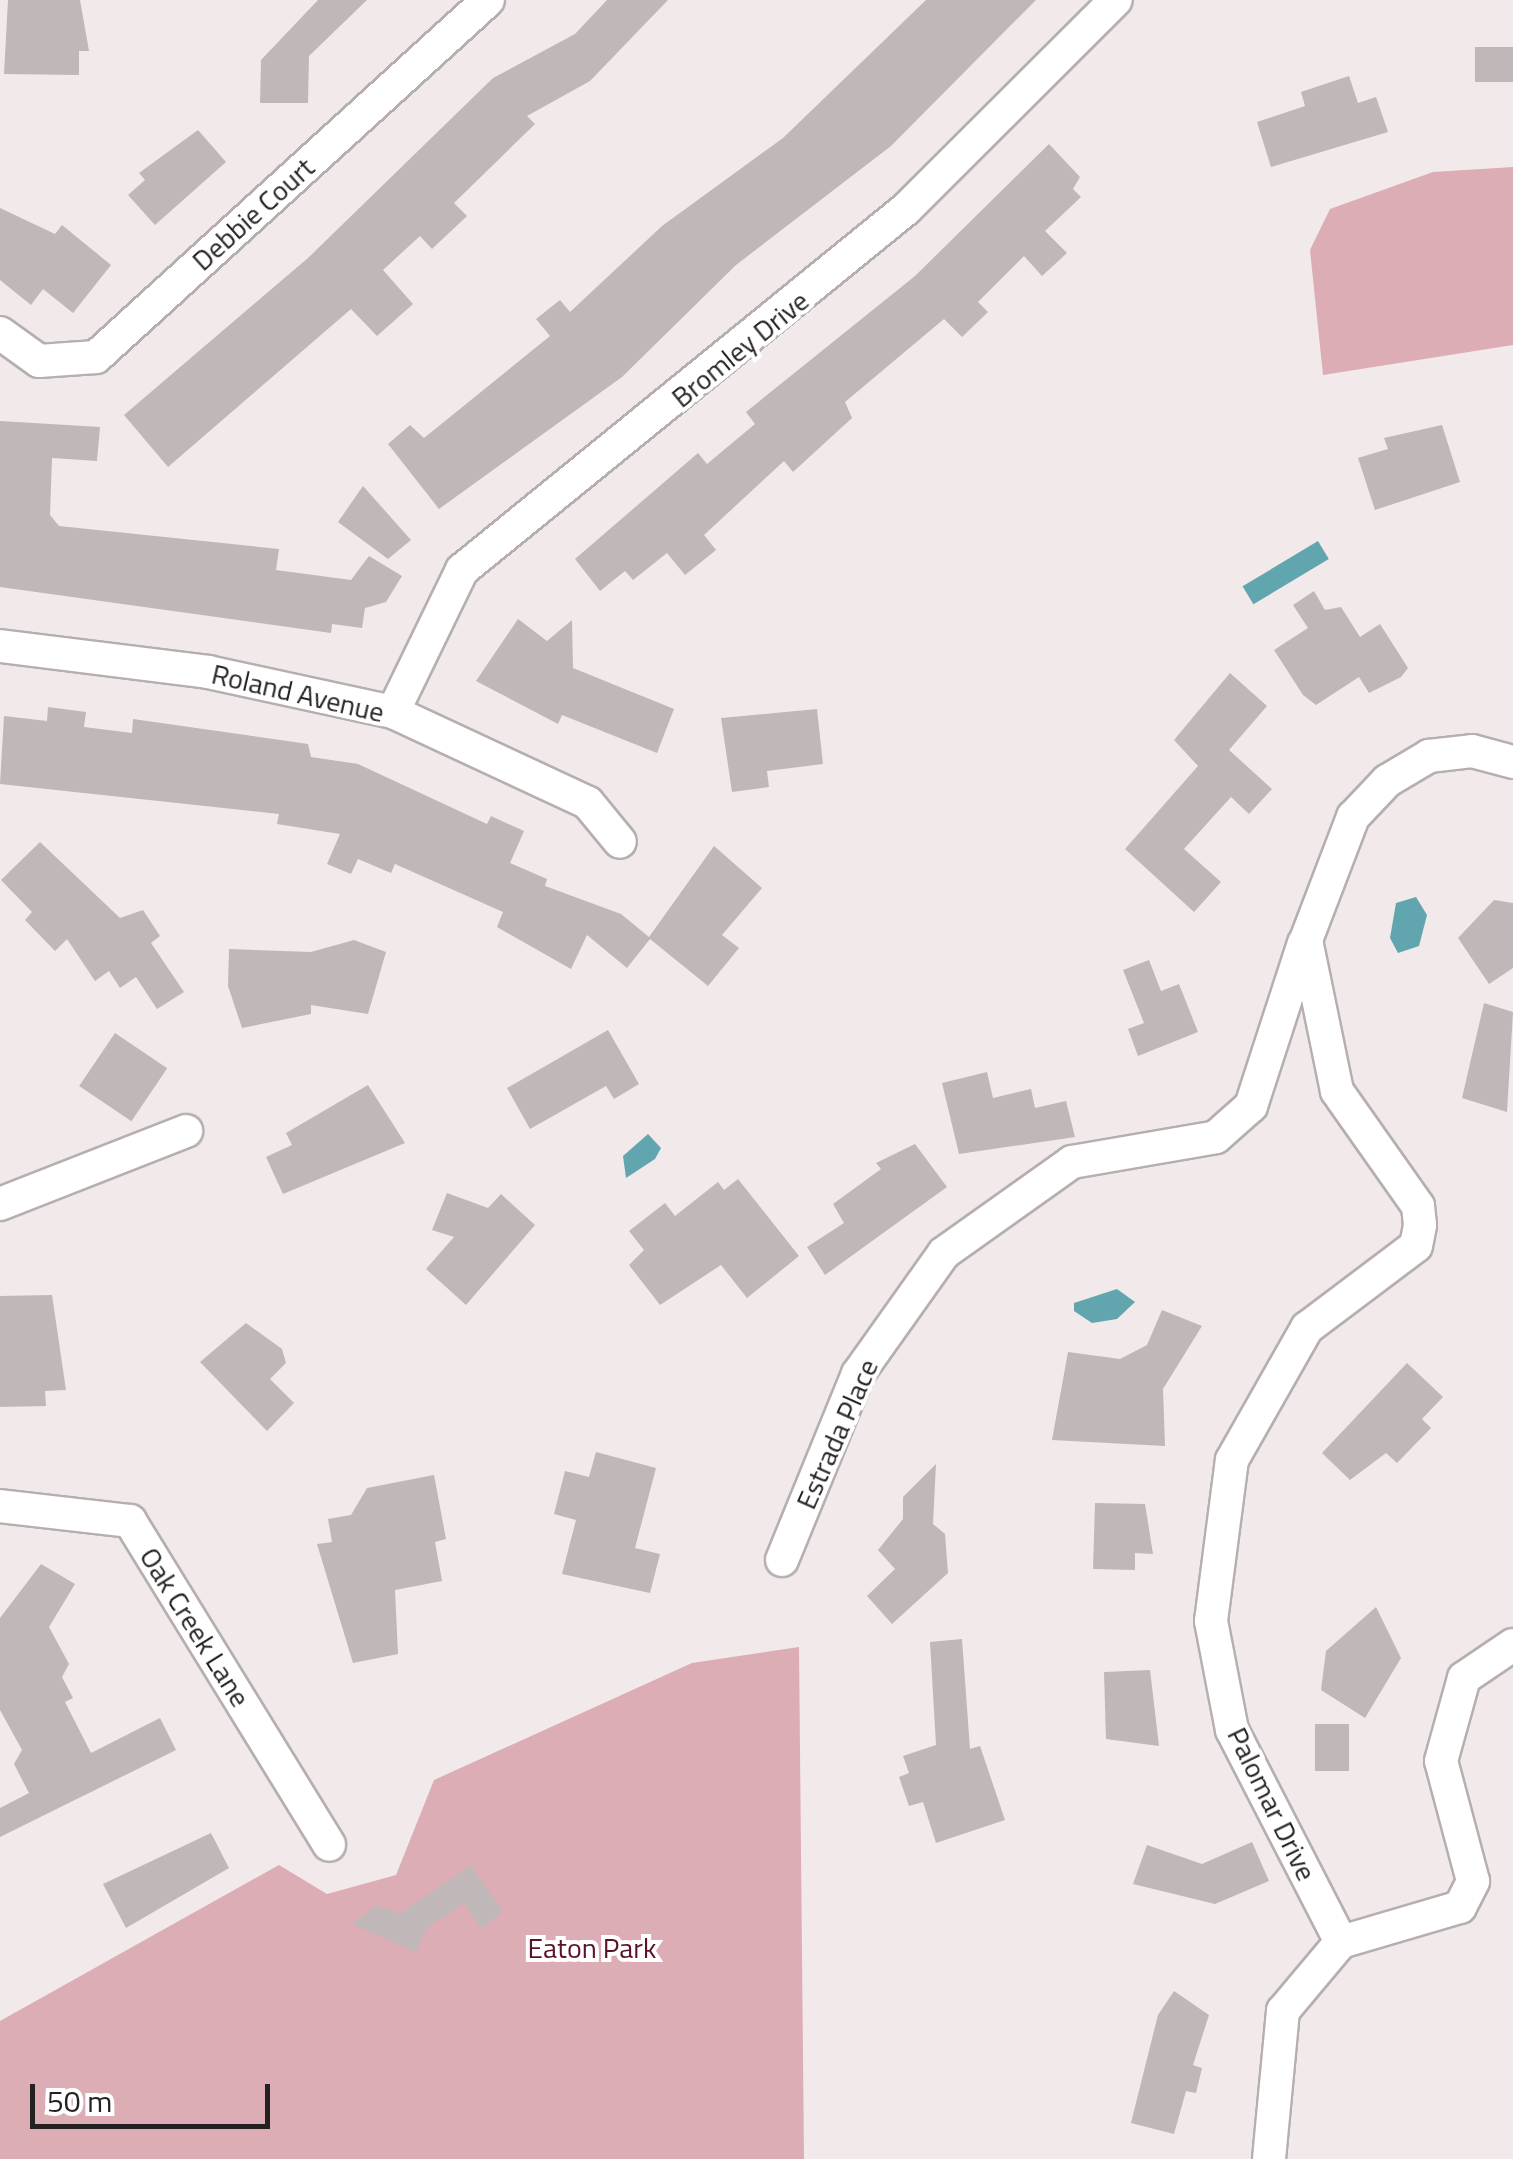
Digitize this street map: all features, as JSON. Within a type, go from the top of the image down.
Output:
[{"type":"street","name":"Debbie Court","points":[[0,332],[39,360],[96,357],[488,0]]},
{"type":"street","name":"Bromley Drive","points":[[392,712],[462,570],[906,209],[1116,0]]},
{"type":"street","name":"Roland Avenue","points":[[0,646],[208,672],[392,712],[588,803],[620,842]]},
{"type":"street","points":[[1306,940],[1353,817],[1386,781],[1429,756],[1472,751],[1513,762]]},
{"type":"street","name":"Estrada Place","points":[[782,1560],[858,1374],[944,1252],[1072,1162],[1216,1138],[1251,1106],[1306,940]]},
{"type":"street","name":"Palomar Drive","points":[[1306,940],[1337,1091],[1418,1206],[1420,1225],[1416,1246],[1308,1328],[1232,1460],[1211,1620],[1232,1730],[1341,1942]]},
{"type":"street","points":[[0,1204],[186,1131]]},
{"type":"street","name":"Oak Creek Lane","points":[[0,1506],[130,1521],[329,1845]]},
{"type":"street","points":[[1268,2159],[1283,2012],[1341,1942],[1460,1907],[1473,1880],[1441,1761],[1464,1678],[1513,1645]]},
{"type":"green space","points":[[1513,167],[1513,345],[1323,375],[1310,250],[1330,209],[1433,172]]},
{"type":"green space","name":"Eaton Park","points":[[799,1647],[804,2159],[0,2159],[0,2021],[279,1865],[327,1894],[396,1875],[434,1780],[692,1663]]},
{"type":"water","points":[[1318,541],[1329,559],[1253,604],[1243,586]]},
{"type":"water","points":[[1416,897],[1427,915],[1419,946],[1398,953],[1390,938],[1396,903]]},
{"type":"water","points":[[648,1134],[661,1148],[655,1159],[626,1178],[623,1156]]},
{"type":"water","points":[[1117,1289],[1135,1302],[1117,1319],[1092,1323],[1074,1311],[1074,1303]]},
{"type":"building","points":[[8,0],[80,0],[89,51],[79,51],[79,75],[4,74]]},
{"type":"building","points":[[318,0],[367,0],[309,56],[308,103],[260,103],[261,60]]},
{"type":"building","points":[[607,0],[668,0],[590,81],[527,116],[535,124],[454,203],[467,216],[432,249],[420,236],[383,270],[413,304],[377,336],[351,309],[168,467],[124,415],[308,258],[493,78],[575,34]]},
{"type":"building","points":[[926,0],[1036,0],[891,146],[736,265],[622,377],[439,509],[388,444],[410,425],[424,438],[550,336],[536,319],[560,300],[570,312],[662,226],[783,138]]},
{"type":"building","points":[[1475,47],[1513,47],[1513,82],[1475,82]]},
{"type":"building","points":[[1349,76],[1358,103],[1376,97],[1388,132],[1271,167],[1257,122],[1305,106],[1301,92]]},
{"type":"building","points":[[198,130],[226,162],[155,225],[128,195],[145,180],[139,173]]},
{"type":"building","points":[[1049,144],[1080,177],[1073,189],[1081,197],[1045,231],[1067,253],[1042,276],[1024,256],[978,302],[988,312],[962,337],[944,319],[845,402],[852,418],[793,472],[784,461],[704,535],[716,550],[685,575],[667,553],[633,580],[625,571],[600,591],[575,559],[698,453],[707,464],[755,424],[746,412],[915,276]]},
{"type":"building","points":[[0,208],[55,234],[62,225],[111,265],[73,313],[43,289],[31,305],[0,280]]},
{"type":"building","points":[[0,421],[100,427],[97,461],[52,458],[50,515],[59,526],[279,549],[276,570],[351,580],[369,556],[402,576],[386,602],[365,608],[362,628],[332,624],[331,633],[0,587]]},
{"type":"building","points":[[1442,425],[1460,482],[1375,510],[1358,458],[1388,449],[1384,438]]},
{"type":"building","points":[[363,486],[411,540],[388,559],[338,522]]},
{"type":"building","points":[[1314,591],[1325,610],[1341,607],[1360,637],[1380,624],[1408,668],[1401,677],[1369,693],[1359,677],[1316,705],[1303,695],[1274,650],[1308,628],[1293,605]]},
{"type":"building","points":[[518,619],[547,641],[572,620],[573,668],[674,709],[657,753],[562,715],[558,724],[476,681]]},
{"type":"building","points":[[1230,673],[1267,706],[1229,750],[1272,789],[1249,814],[1231,797],[1184,849],[1221,882],[1194,912],[1125,849],[1198,766],[1174,740]]},
{"type":"building","points":[[48,707],[86,712],[84,727],[132,733],[133,719],[308,744],[311,757],[358,764],[487,824],[491,816],[524,831],[510,863],[547,879],[545,886],[621,914],[649,937],[714,846],[762,888],[722,935],[739,948],[708,986],[650,939],[627,968],[587,935],[571,969],[497,927],[503,912],[395,864],[391,873],[358,859],[351,874],[327,864],[340,834],[277,824],[279,814],[0,784],[4,716],[47,721]]},
{"type":"building","points":[[817,709],[823,764],[767,771],[769,787],[732,792],[721,718]]},
{"type":"building","points":[[40,842],[120,918],[143,910],[160,936],[151,943],[184,992],[157,1009],[136,977],[120,988],[109,971],[95,981],[67,939],[55,951],[25,920],[32,912],[1,880]]},
{"type":"building","points":[[1494,900],[1513,903],[1513,968],[1489,984],[1458,938]]},
{"type":"building","points":[[354,940],[386,952],[368,1014],[311,1005],[311,1014],[242,1028],[228,986],[229,949],[311,952]]},
{"type":"building","points":[[1149,960],[1161,991],[1179,984],[1198,1032],[1138,1056],[1128,1029],[1144,1023],[1123,970]]},
{"type":"building","points":[[1484,1003],[1513,1012],[1507,1112],[1462,1098]]},
{"type":"building","points":[[608,1030],[639,1084],[614,1099],[606,1086],[530,1129],[507,1088]]},
{"type":"building","points":[[115,1033],[167,1068],[131,1121],[79,1086]]},
{"type":"building","points":[[987,1072],[993,1098],[1031,1089],[1035,1108],[1066,1101],[1075,1137],[959,1154],[942,1083]]},
{"type":"building","points":[[368,1085],[405,1143],[283,1194],[266,1157],[292,1145],[286,1133]]},
{"type":"building","points":[[915,1144],[947,1187],[825,1275],[807,1247],[844,1223],[833,1204],[881,1169],[876,1163]]},
{"type":"building","points":[[738,1179],[799,1256],[747,1298],[721,1265],[660,1305],[629,1265],[644,1250],[629,1231],[665,1203],[675,1216],[718,1182],[724,1190]]},
{"type":"building","points":[[447,1193],[488,1208],[501,1194],[535,1225],[466,1305],[426,1269],[454,1237],[432,1230]]},
{"type":"building","points":[[52,1295],[66,1390],[45,1391],[46,1406],[0,1407],[0,1296]]},
{"type":"building","points":[[1162,1310],[1202,1326],[1163,1389],[1165,1446],[1052,1440],[1068,1352],[1120,1359],[1147,1345]]},
{"type":"building","points":[[246,1323],[282,1349],[286,1363],[270,1379],[294,1403],[267,1431],[200,1362]]},
{"type":"building","points":[[1407,1363],[1443,1397],[1422,1419],[1431,1428],[1397,1463],[1386,1453],[1350,1480],[1322,1453]]},
{"type":"building","points":[[596,1452],[656,1468],[635,1548],[660,1554],[650,1593],[562,1574],[576,1520],[554,1514],[565,1471],[589,1477]]},
{"type":"building","points":[[936,1464],[933,1524],[945,1534],[948,1573],[892,1624],[867,1596],[895,1569],[878,1550],[903,1519],[903,1497]]},
{"type":"building","points":[[434,1475],[446,1539],[435,1542],[442,1581],[395,1590],[398,1654],[353,1663],[317,1544],[332,1542],[328,1519],[351,1515],[367,1488]]},
{"type":"building","points":[[1095,1503],[1145,1504],[1153,1554],[1135,1553],[1135,1570],[1093,1569]]},
{"type":"building","points":[[41,1564],[75,1584],[49,1627],[69,1664],[62,1677],[73,1698],[65,1702],[91,1753],[160,1718],[176,1750],[0,1837],[0,1808],[29,1793],[14,1764],[22,1750],[0,1710],[0,1618]]},
{"type":"building","points":[[1376,1607],[1401,1658],[1365,1718],[1321,1690],[1326,1651]]},
{"type":"building","points":[[962,1639],[970,1749],[980,1746],[1005,1820],[936,1843],[923,1802],[909,1806],[899,1777],[909,1773],[903,1756],[936,1745],[930,1642]]},
{"type":"building","points":[[1150,1670],[1159,1746],[1106,1739],[1104,1672]]},
{"type":"building","points":[[1315,1724],[1349,1724],[1349,1771],[1315,1771]]},
{"type":"building","points":[[211,1833],[229,1868],[126,1928],[103,1884]]},
{"type":"building","points":[[1252,1842],[1269,1881],[1215,1904],[1133,1884],[1147,1845],[1202,1864]]},
{"type":"building","points":[[471,1865],[503,1912],[481,1928],[464,1903],[427,1928],[416,1952],[352,1924],[377,1905],[400,1914]]},
{"type":"building","points":[[1174,1991],[1209,2015],[1193,2065],[1202,2068],[1196,2093],[1186,2091],[1174,2134],[1131,2123],[1158,2015]]}]
